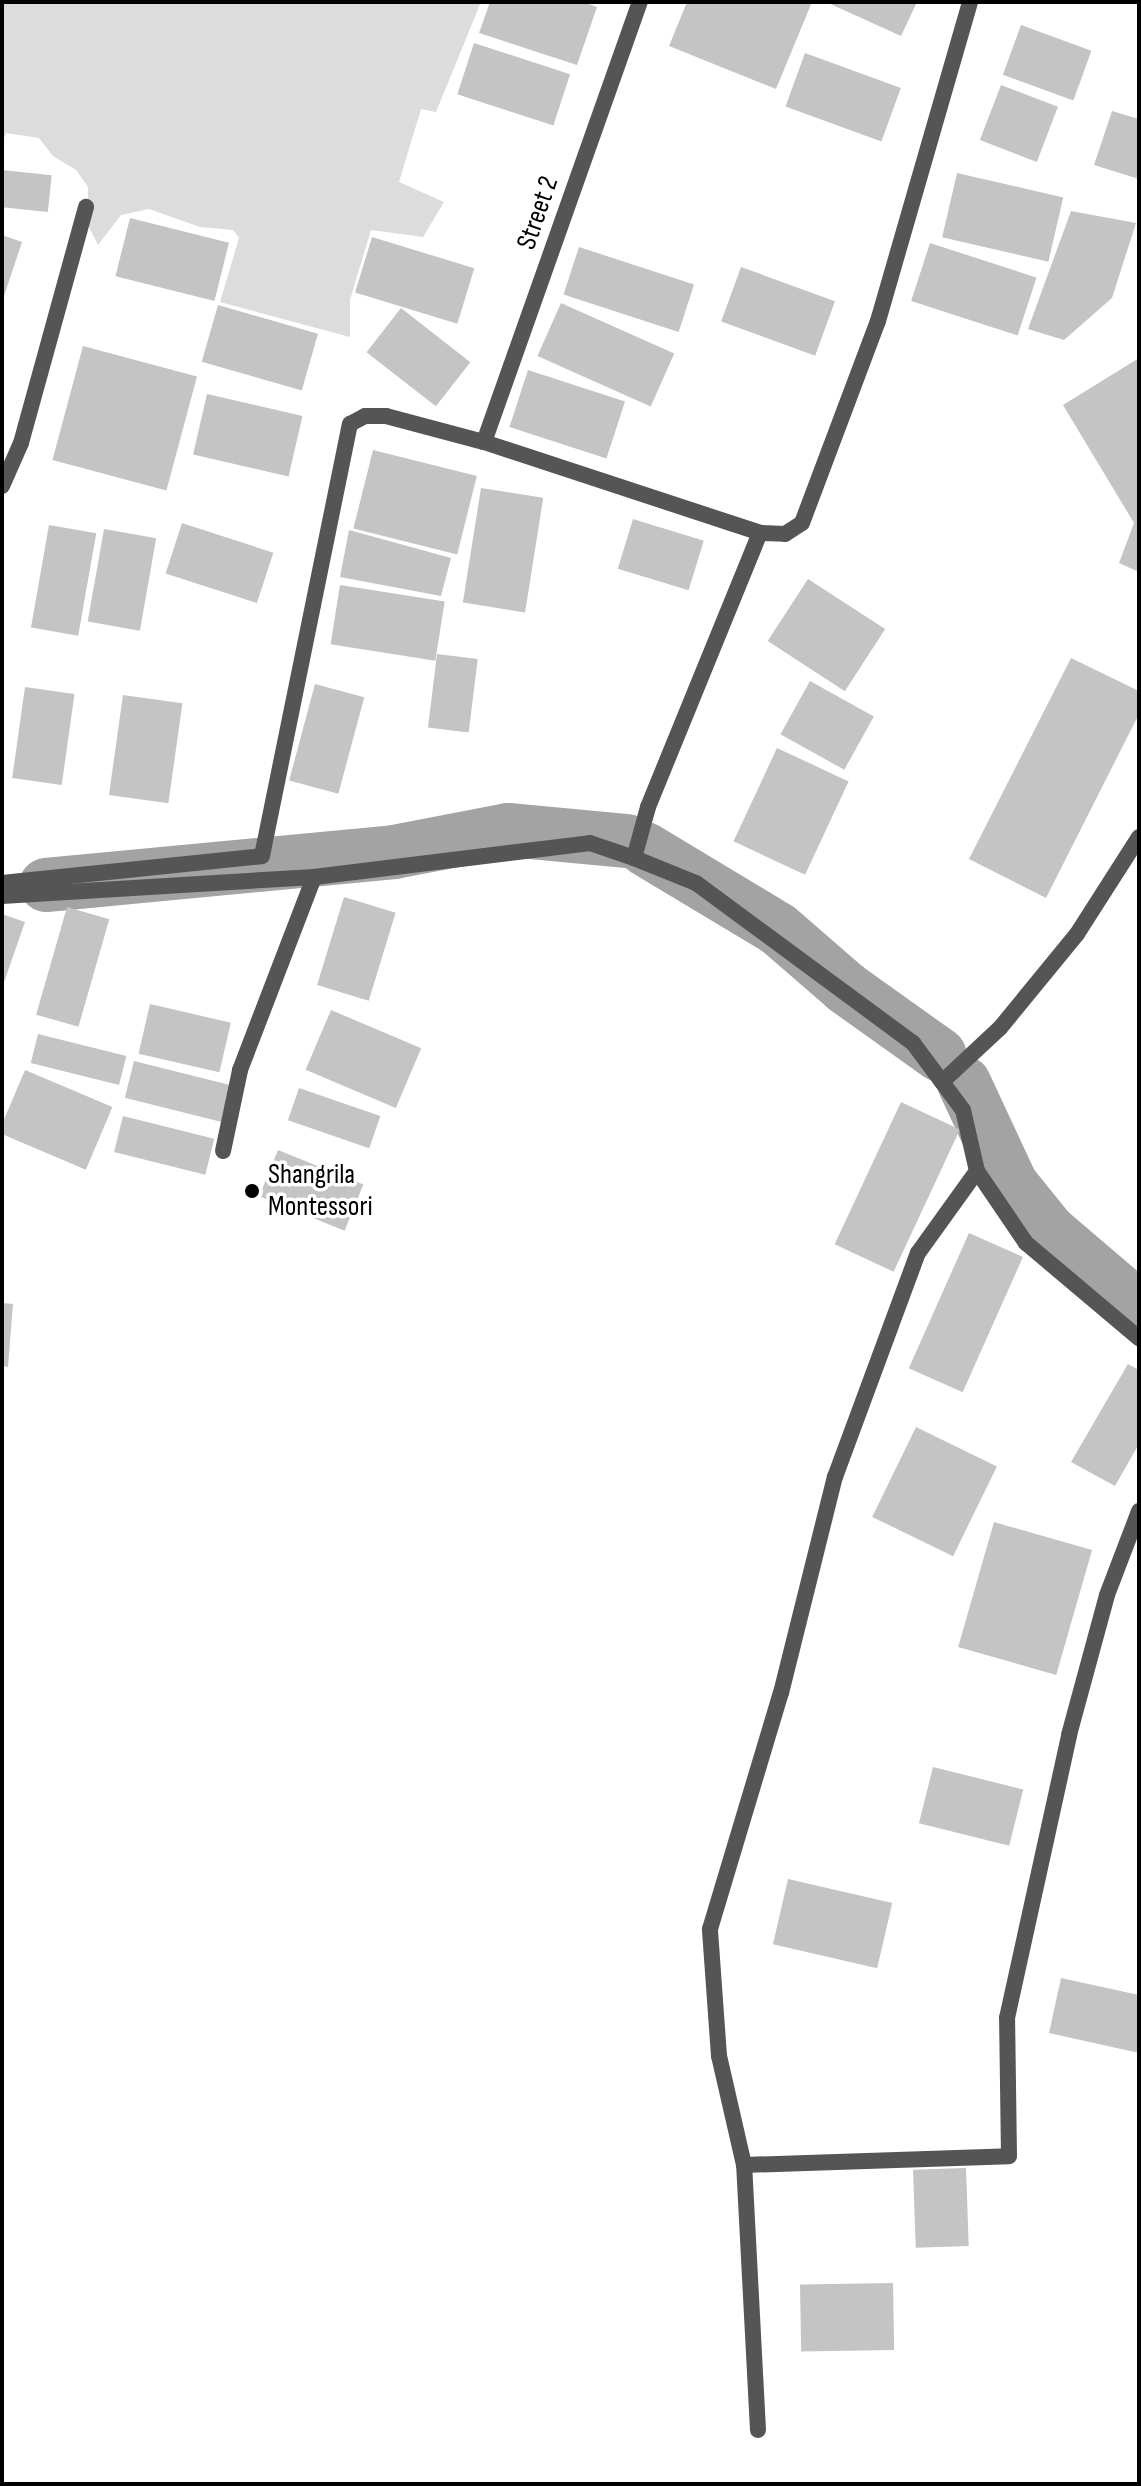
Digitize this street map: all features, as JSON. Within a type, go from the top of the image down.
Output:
[{"type":"street","name":"Street 2","points":[[484,442],[640,2]]},
{"type":"street","points":[[2,883],[262,856],[350,424],[365,416],[386,416],[484,442],[760,533],[785,534],[802,523],[878,321],[970,2]]},
{"type":"street","points":[[2,486],[21,443],[86,207]]},
{"type":"street","points":[[634,858],[648,807],[760,533]]},
{"type":"street","points":[[942,1082],[1000,1028],[1077,934],[1139,837]]},
{"type":"street","points":[[2,896],[314,877],[590,843],[634,858],[696,883],[813,966],[913,1043],[963,1110],[977,1171],[1026,1243],[1139,1338]]},
{"type":"street","points":[[223,1151],[240,1070],[314,877]]},
{"type":"street","points":[[758,2430],[744,2165],[719,2056],[710,1929],[781,1693],[835,1477],[918,1253],[977,1171]]},
{"type":"street","points":[[744,2165],[1009,2156],[1007,2018],[1069,1735],[1107,1595],[1139,1511]]},
{"type":"shaded area","points":[[2,2],[481,2],[436,112],[421,109],[399,182],[444,202],[423,237],[371,230],[350,300],[350,337],[220,302],[239,238],[233,230],[200,227],[149,209],[121,215],[98,245],[88,225],[88,187],[76,170],[53,156],[39,138],[6,133],[2,143]]},
{"type":"building","points":[[490,2],[583,2],[597,7],[577,65],[479,33]]},
{"type":"building","points":[[687,2],[812,2],[776,89],[669,46]]},
{"type":"building","points":[[826,2],[917,2],[901,36]]},
{"type":"building","points":[[1021,25],[1091,51],[1073,100],[1003,75]]},
{"type":"building","points":[[474,43],[570,74],[553,126],[457,94]]},
{"type":"building","points":[[805,53],[901,88],[881,141],[786,107]]},
{"type":"building","points":[[1001,85],[1058,107],[1037,162],[980,140]]},
{"type":"building","points":[[1112,111],[1139,119],[1139,179],[1094,165]]},
{"type":"building","points":[[2,170],[52,175],[48,212],[2,207]]},
{"type":"building","points":[[957,173],[1063,198],[1048,262],[942,237]]},
{"type":"building","points":[[1071,211],[1136,223],[1112,298],[1064,340],[1028,329]]},
{"type":"building","points":[[130,218],[229,243],[214,301],[115,276]]},
{"type":"building","points":[[2,235],[22,242],[4,296],[2,296]]},
{"type":"building","points":[[372,237],[474,268],[457,324],[355,292]]},
{"type":"building","points":[[930,243],[1037,278],[1018,336],[911,301]]},
{"type":"building","points":[[579,247],[694,284],[679,332],[564,295]]},
{"type":"building","points":[[741,267],[835,301],[815,356],[721,322]]},
{"type":"building","points":[[561,303],[674,353],[651,406],[537,356]]},
{"type":"building","points":[[218,305],[318,334],[302,390],[202,362]]},
{"type":"building","points":[[401,308],[470,362],[436,406],[367,352]]},
{"type":"building","points":[[83,346],[197,377],[166,491],[52,460]]},
{"type":"building","points":[[1139,358],[1139,572],[1119,563],[1134,523],[1063,405]]},
{"type":"building","points":[[528,370],[625,402],[606,459],[509,427]]},
{"type":"building","points":[[207,394],[302,416],[289,476],[193,454]]},
{"type":"building","points":[[373,450],[477,476],[457,554],[353,529]]},
{"type":"building","points":[[481,488],[543,498],[525,612],[463,603]]},
{"type":"building","points":[[633,519],[704,541],[689,590],[618,569]]},
{"type":"building","points":[[182,523],[273,553],[257,603],[166,573]]},
{"type":"building","points":[[49,525],[96,533],[78,636],[31,627]]},
{"type":"building","points":[[104,529],[156,538],[140,631],[88,622]]},
{"type":"building","points":[[349,530],[451,558],[441,596],[340,577]]},
{"type":"building","points":[[808,579],[885,629],[845,691],[768,641]]},
{"type":"building","points":[[340,585],[445,602],[435,661],[331,644]]},
{"type":"building","points":[[437,654],[478,659],[469,732],[428,727]]},
{"type":"building","points":[[1071,658],[1139,691],[1139,714],[1046,898],[969,859]]},
{"type":"building","points":[[810,681],[874,716],[844,770],[780,734]]},
{"type":"building","points":[[315,684],[364,697],[338,794],[289,781]]},
{"type":"building","points":[[25,687],[75,694],[62,785],[12,778]]},
{"type":"building","points":[[123,695],[182,703],[168,803],[109,795]]},
{"type":"building","points":[[777,748],[849,781],[805,875],[733,841]]},
{"type":"building","points":[[344,897],[396,913],[369,1001],[317,985]]},
{"type":"building","points":[[67,907],[109,919],[78,1027],[36,1015]]},
{"type":"building","points":[[2,914],[25,922],[2,988]]},
{"type":"building","points":[[150,1004],[231,1023],[219,1072],[139,1054]]},
{"type":"building","points":[[331,1010],[421,1048],[396,1108],[306,1070]]},
{"type":"building","points":[[38,1034],[126,1056],[119,1085],[31,1063]]},
{"type":"building","points":[[134,1061],[233,1086],[224,1123],[125,1098]]},
{"type":"building","points":[[25,1070],[112,1107],[86,1170],[2,1134],[2,1124]]},
{"type":"building","points":[[299,1088],[380,1116],[369,1148],[288,1120]]},
{"type":"building","points":[[901,1102],[960,1129],[894,1272],[835,1244]]},
{"type":"building","points":[[123,1116],[214,1139],[205,1175],[114,1152]]},
{"type":"building","points":[[278,1150],[363,1184],[345,1231],[259,1196]]},
{"type":"building","points":[[969,1233],[1023,1257],[963,1392],[909,1368]]},
{"type":"building","points":[[2,1303],[13,1304],[8,1367],[2,1366]]},
{"type":"building","points":[[1128,1364],[1139,1370],[1139,1444],[1115,1486],[1071,1462]]},
{"type":"building","points":[[916,1427],[997,1466],[953,1556],[872,1517]]},
{"type":"building","points":[[994,1522],[1092,1550],[1056,1675],[958,1647]]},
{"type":"building","points":[[933,1767],[1023,1789],[1009,1846],[919,1823]]},
{"type":"building","points":[[788,1879],[892,1903],[877,1968],[773,1944]]},
{"type":"building","points":[[1061,1978],[1139,1995],[1139,2053],[1049,2033]]},
{"type":"building","points":[[966,2168],[969,2246],[916,2248],[913,2170]]},
{"type":"building","points":[[893,2283],[894,2350],[801,2352],[800,2285]]},
{"type":"waterway","points":[[46,885],[394,852],[508,830],[627,841]]},
{"type":"waterway","points":[[645,849],[778,929],[846,988],[940,1055]]},
{"type":"waterway","points":[[964,1083],[1011,1184],[1049,1231],[1139,1308]]},
{"type":"place","name":"Shangrila Montessori","points":[[252,1191]]}]
